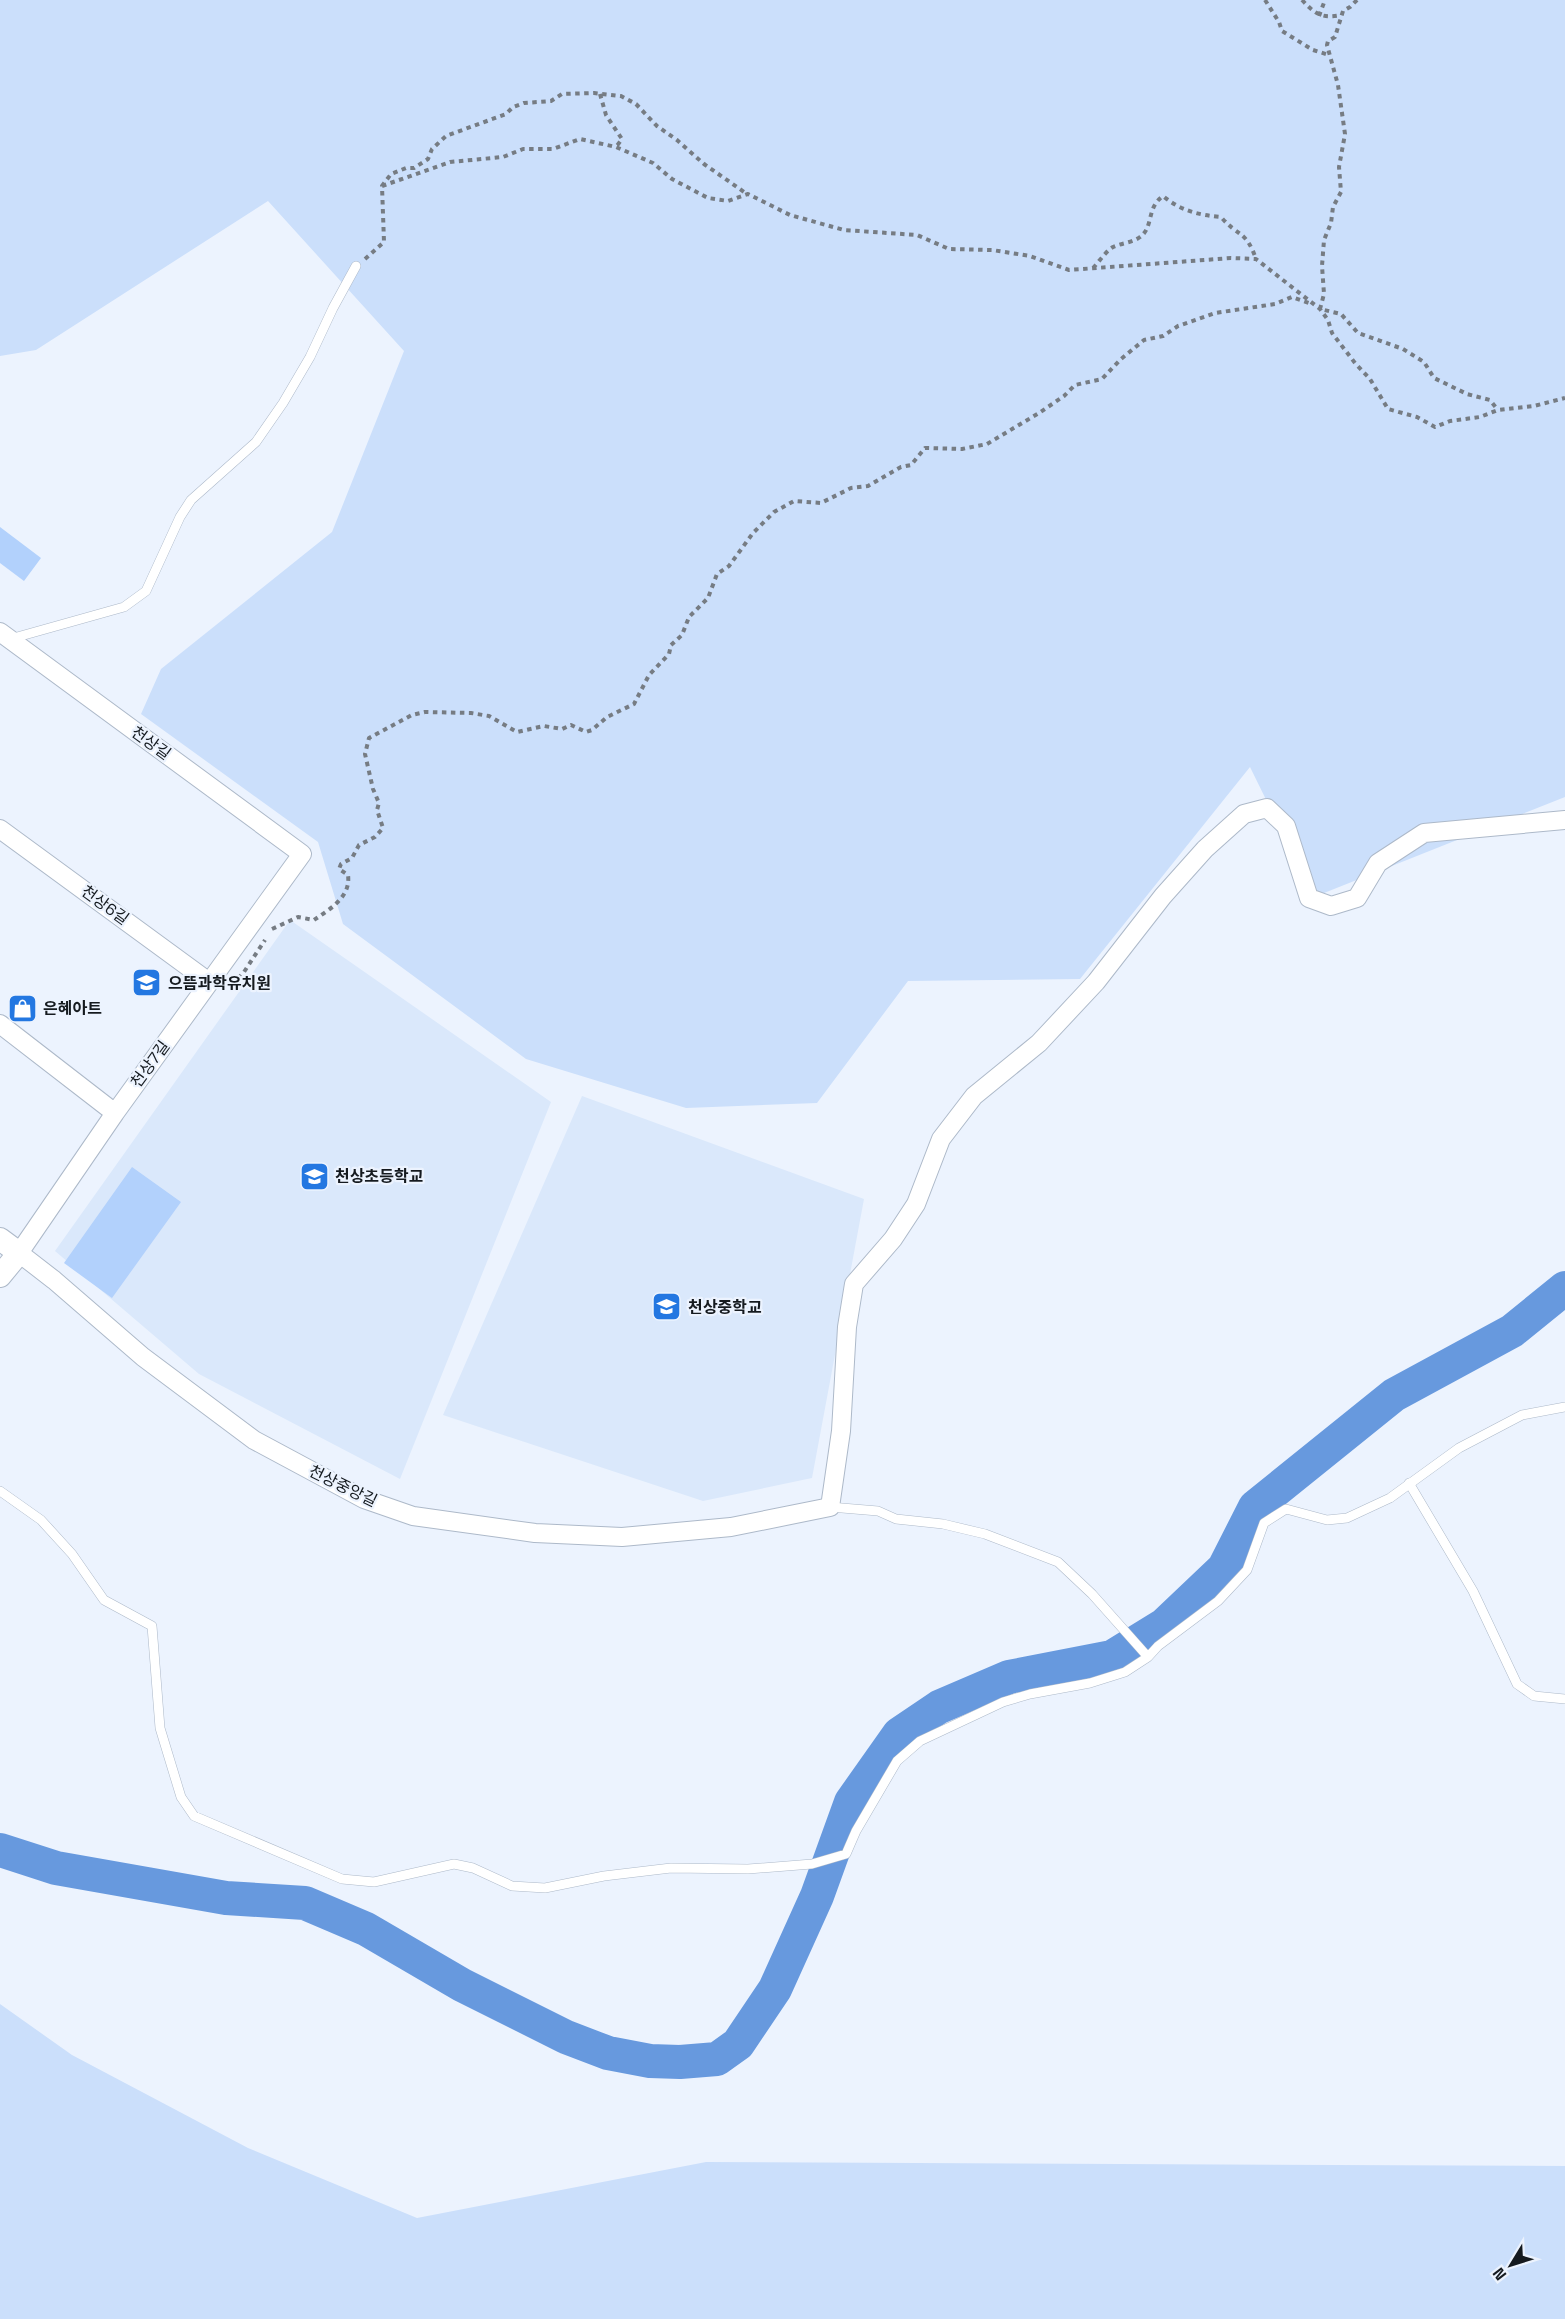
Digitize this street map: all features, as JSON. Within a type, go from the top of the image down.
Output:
[{"type":"street","name":"천상길","points":[[3,642],[302,855]]},
{"type":"street","points":[[830,1507],[841,1431],[846,1337],[854,1284],[893,1239],[916,1203],[941,1139],[974,1096],[1046,1036],[1096,982],[1163,896],[1205,849],[1244,814],[1267,808],[1286,826],[1309,898],[1331,906],[1357,898],[1378,863],[1424,833],[1565,820]]},
{"type":"street","name":"천상6길","points":[[0,829],[209,982]]},
{"type":"street","name":"천상7길","points":[[0,1276],[19,1253],[115,1113],[302,855]]},
{"type":"street","points":[[0,1024],[115,1113]]},
{"type":"street","name":"천상중앙길","points":[[0,1239],[54,1280],[143,1357],[255,1440],[364,1499],[413,1516],[535,1533],[622,1537],[731,1527],[830,1507]]},
{"type":"lane","points":[[3,642],[124,608],[146,591],[180,517],[191,500],[256,442],[283,403],[310,357],[356,266]]},
{"type":"lane","points":[[0,1491],[41,1520],[72,1554],[104,1600],[152,1626],[160,1728],[181,1797],[194,1816],[342,1879],[374,1882],[454,1864],[473,1868],[512,1886],[545,1888],[604,1876],[670,1868],[748,1869],[812,1864],[846,1854],[856,1831],[897,1761],[920,1741],[1003,1702],[1125,1672],[1145,1654],[1218,1601],[1233,1586],[1247,1570],[1264,1523],[1286,1509],[1327,1520],[1347,1518],[1390,1498],[1459,1448],[1522,1415],[1565,1407]]},
{"type":"lane","points":[[1409,1483],[1473,1591],[1517,1684],[1534,1696],[1565,1699]]},
{"type":"lane","points":[[830,1507],[878,1511],[896,1519],[944,1524],[985,1534],[1037,1552],[1058,1562],[1092,1594],[1145,1654]]},
{"type":"path","points":[[1265,0],[1282,31],[1313,51],[1330,56]]},
{"type":"path","points":[[1302,0],[1319,16],[1329,18],[1341,15]]},
{"type":"path","points":[[1319,16],[1325,0]]},
{"type":"path","points":[[1320,309],[1324,294],[1322,266],[1324,240],[1331,223],[1333,207],[1341,192],[1340,167],[1345,134],[1338,85],[1328,41],[1335,37],[1343,11],[1358,0]]},
{"type":"path","points":[[356,266],[384,242],[382,186],[391,174],[406,168],[414,168],[428,159],[432,149],[446,136],[506,114],[513,107],[524,103],[551,101],[562,94],[621,96],[636,104],[657,126],[748,195],[790,215],[844,230],[917,235],[949,249],[992,250],[1030,256],[1069,270],[1231,258],[1256,259]]},
{"type":"path","points":[[600,94],[606,115],[622,139],[616,147]]},
{"type":"path","points":[[382,186],[450,162],[503,157],[523,149],[553,149],[580,139],[616,147],[653,163],[672,179],[708,198],[728,201],[748,195]]},
{"type":"path","points":[[1092,269],[1113,247],[1141,237],[1147,229],[1155,202],[1163,196],[1174,206],[1195,214],[1221,218],[1249,242],[1256,259],[1312,304],[1320,309],[1341,314],[1358,333],[1403,349],[1424,362],[1434,378],[1467,394],[1490,400],[1498,410]]},
{"type":"path","points":[[209,982],[232,985],[244,972],[273,928],[298,917],[314,920],[344,896],[349,883],[348,875],[339,869],[341,864],[352,858],[358,845],[375,837],[383,828],[377,810],[379,803],[373,789],[365,754],[369,738],[412,715],[425,712],[471,713],[489,716],[517,732],[544,726],[562,729],[571,725],[586,732],[592,730],[607,717],[634,704],[649,675],[669,654],[670,645],[682,635],[689,617],[708,598],[717,574],[729,566],[753,533],[774,512],[794,501],[821,503],[851,488],[868,486],[902,467],[911,465],[925,448],[962,449],[987,444],[1039,413],[1076,385],[1102,380],[1121,359],[1144,340],[1162,336],[1178,326],[1215,313],[1275,304],[1292,297],[1312,304]]},
{"type":"path","points":[[1320,309],[1328,320],[1332,333],[1355,363],[1371,378],[1388,409],[1417,417],[1435,427],[1450,421],[1480,417],[1498,410],[1534,406],[1565,398]]},
{"type":"shaded area","points":[[0,0],[1565,0],[1565,797],[1314,897],[1250,767],[1080,979],[908,981],[817,1103],[686,1108],[526,1059],[343,924],[318,842],[141,714],[161,669],[332,532],[404,351],[268,201],[36,350],[0,356]]},
{"type":"shaded area","name":"천상초등학교","points":[[290,920],[551,1102],[400,1479],[199,1374],[55,1251]]},
{"type":"shaded area","name":"천상중학교","points":[[582,1096],[864,1199],[812,1478],[703,1501],[443,1415]]},
{"type":"shaded area","points":[[0,2004],[72,2055],[248,2148],[417,2218],[706,2162],[1565,2166],[1565,2319],[0,2319]]},
{"type":"building","points":[[0,527],[41,558],[24,581],[0,563]]},
{"type":"building","points":[[132,1167],[181,1202],[112,1298],[64,1263]]},
{"type":"waterway","points":[[0,1850],[56,1868],[226,1898],[305,1903],[366,1929],[462,1985],[566,2037],[608,2053],[650,2061],[680,2062],[717,2059],[738,2044],[775,1989],[817,1896],[851,1802],[899,1734],[939,1707],[1009,1677],[1112,1657],[1164,1625],[1224,1568],[1255,1507],[1394,1395],[1512,1331],[1565,1288]]},
{"type":"place","name":"으뜸과학유치원","points":[[147,983]]},
{"type":"place","name":"은혜아트","points":[[22,1008]]},
{"type":"place","name":"천상초등학교","points":[[314,1176]]},
{"type":"place","name":"천상중학교","points":[[667,1307]]}]
